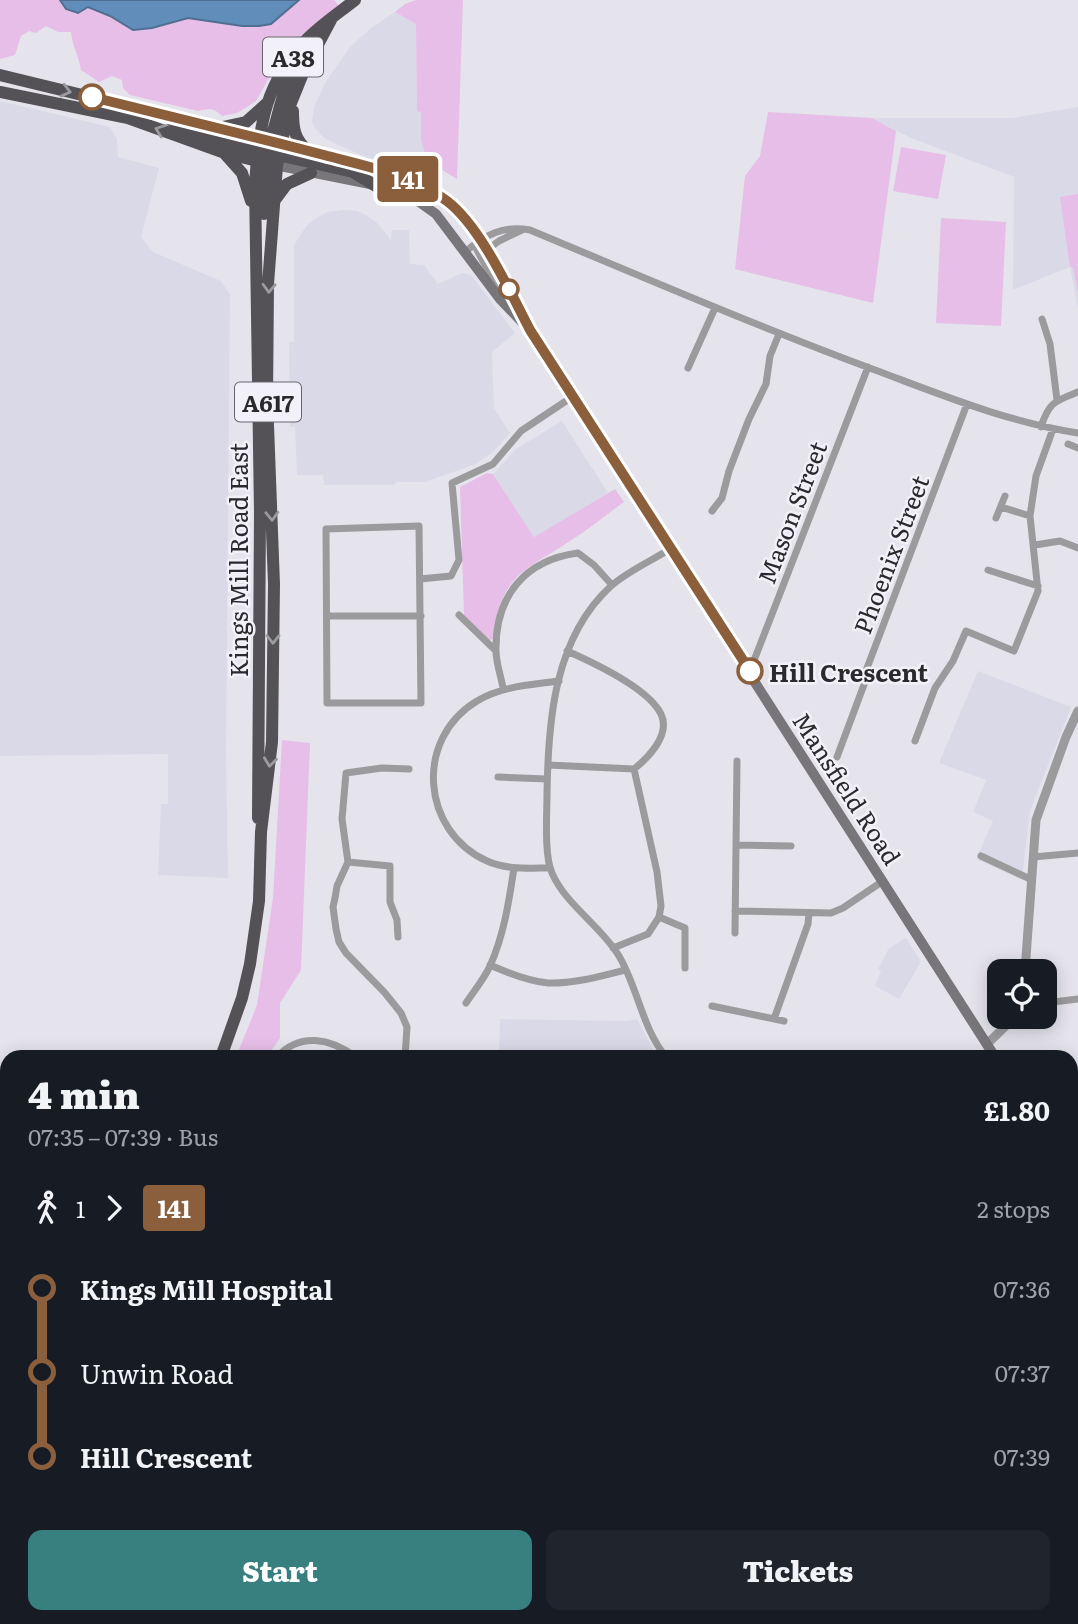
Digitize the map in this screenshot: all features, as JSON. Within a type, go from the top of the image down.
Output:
[{"type":"highway","name":"A38","points":[[266,104],[294,56],[308,38],[355,0]]},
{"type":"highway","name":"A38","points":[[317,47],[331,20]]},
{"type":"highway","name":"A617","points":[[268,152],[317,47]]},
{"type":"highway","points":[[255,279],[262,256],[268,152],[289,80],[317,47]]},
{"type":"highway","name":"Mansfield Road","points":[[0,75],[218,128]]},
{"type":"highway","name":"Mansfield Road","points":[[0,92],[128,118],[225,153],[268,152]]},
{"type":"highway","points":[[292,100],[293,130],[300,144],[308,151]]},
{"type":"highway","name":"A617","points":[[266,104],[268,152]]},
{"type":"highway","points":[[218,128],[246,122],[266,104]]},
{"type":"highway","points":[[159,114],[187,130],[353,172],[376,186]]},
{"type":"highway","name":"Kings Mill Road East","points":[[223,1050],[242,998],[250,964],[259,901],[261,832],[272,742],[274,584],[267,386],[268,284],[274,200],[268,152]]},
{"type":"highway","name":"Kings Mill Road East","points":[[261,832],[256,812],[260,512],[255,279],[256,217],[268,152]]},
{"type":"highway","points":[[225,153],[242,173],[256,217]]},
{"type":"highway","points":[[274,200],[293,180],[311,173]]},
{"type":"main road","name":"Mansfield Road","points":[[218,128],[311,173],[408,194],[428,207],[476,254],[530,330],[991,1050]]},
{"type":"main road","name":"Mansfield Road","points":[[268,152],[308,151],[411,180],[447,201],[461,214],[480,240],[476,254],[508,309],[530,330]]},
{"type":"street","points":[[476,254],[526,229]]},
{"type":"street","points":[[476,254],[480,240],[495,231],[526,229],[779,334],[967,404],[1041,427],[1078,433]]},
{"type":"street","points":[[688,368],[715,307]]},
{"type":"street","points":[[1042,319],[1050,344],[1057,400]]},
{"type":"street","points":[[712,511],[722,498],[749,419],[766,384],[770,356],[779,334]]},
{"type":"street","name":"Mason Street","points":[[749,670],[868,367]]},
{"type":"street","points":[[1041,427],[1047,408],[1057,400],[1078,392]]},
{"type":"street","points":[[420,579],[451,576],[458,560],[452,483],[493,464],[521,431],[572,397]]},
{"type":"street","name":"Phoenix Street","points":[[837,757],[865,682],[864,676],[967,404]]},
{"type":"street","points":[[915,741],[935,688],[953,660],[965,631],[1014,651],[1038,592],[1030,516],[1036,476],[1053,429]]},
{"type":"street","points":[[1068,444],[1078,448]]},
{"type":"street","points":[[996,518],[1005,496]]},
{"type":"street","points":[[1001,506],[1030,516]]},
{"type":"street","points":[[418,526],[420,579],[422,703],[327,703],[326,529],[418,526]]},
{"type":"street","points":[[1035,545],[1060,541],[1078,548]]},
{"type":"street","points":[[662,1050],[649,1030],[620,956],[558,883],[550,868],[547,779],[559,681],[567,651],[577,629],[612,585],[670,549]]},
{"type":"street","points":[[503,688],[496,651],[505,601],[521,577],[557,556],[578,553],[594,565],[612,585]]},
{"type":"street","points":[[988,570],[1038,586]]},
{"type":"street","points":[[459,615],[496,651]]},
{"type":"street","points":[[328,616],[421,616]]},
{"type":"street","points":[[548,765],[634,769],[653,752],[663,726],[662,716],[655,706],[611,671],[567,651]]},
{"type":"street","points":[[550,868],[514,868],[488,861],[464,847],[447,828],[438,809],[434,788],[434,762],[442,739],[458,717],[475,702],[503,688],[559,681]]},
{"type":"street","points":[[1026,959],[1036,820],[1078,711]]},
{"type":"street","points":[[735,933],[737,761]]},
{"type":"street","points":[[405,1050],[407,1027],[401,1013],[385,993],[353,963],[339,942],[333,907],[337,886],[348,862],[342,819],[346,774],[382,768],[409,769]]},
{"type":"street","points":[[613,948],[648,934],[659,917],[661,906],[659,883],[634,769]]},
{"type":"street","points":[[498,777],[547,779]]},
{"type":"street","points":[[737,845],[791,846]]},
{"type":"street","points":[[1034,856],[1078,853]]},
{"type":"street","points":[[981,856],[1032,880]]},
{"type":"street","points":[[348,862],[390,866],[390,902],[397,920],[398,937]]},
{"type":"street","points":[[466,1003],[490,965],[508,910],[514,868]]},
{"type":"street","points":[[736,911],[831,913],[883,881]]},
{"type":"street","points":[[774,1019],[808,924],[809,913]]},
{"type":"street","points":[[659,917],[685,928],[685,968]]},
{"type":"street","points":[[490,965],[518,977],[549,983],[586,979],[625,970]]},
{"type":"street","points":[[1057,1002],[1078,999]]},
{"type":"street","points":[[712,1006],[784,1021]]},
{"type":"street","points":[[987,1044],[1003,1029]]},
{"type":"street","points":[[284,1050],[289,1045],[310,1039],[328,1042],[347,1050]]},
{"type":"shaded area","points":[[0,0],[60,0],[66,9],[88,7],[133,30],[188,18],[259,26],[271,24],[299,0],[334,0],[339,6],[282,55],[256,101],[237,113],[222,116],[211,109],[198,111],[130,95],[123,88],[122,80],[112,76],[99,82],[81,70],[71,32],[58,32],[46,26],[36,33],[29,31],[21,36],[15,55],[0,59]]},
{"type":"shaded area","points":[[416,0],[463,0],[457,179],[427,161],[421,139],[421,112],[417,111],[416,24],[395,12]]},
{"type":"shaded area","points":[[395,12],[416,24],[417,110],[421,111],[424,152],[422,177],[365,157],[324,138],[312,121],[314,107],[325,83],[350,47],[371,28]]},
{"type":"shaded area","points":[[0,101],[110,127],[117,139],[118,157],[159,168],[141,237],[153,252],[221,281],[230,294],[226,752],[228,878],[158,875],[161,804],[168,804],[168,754],[0,756]]},
{"type":"shaded area","points":[[1078,107],[1078,309],[1070,267],[1013,290],[1014,177],[911,138],[872,118],[1012,118]]},
{"type":"shaded area","points":[[768,112],[872,118],[896,131],[873,303],[735,269],[745,176],[760,156]]},
{"type":"shaded area","points":[[901,147],[946,155],[938,199],[893,191]]},
{"type":"shaded area","points":[[1078,194],[1078,292],[1073,267],[1070,267],[1060,197]]},
{"type":"shaded area","points":[[343,210],[366,215],[377,223],[391,240],[392,230],[409,230],[410,264],[424,265],[438,284],[462,273],[471,275],[515,333],[492,352],[494,408],[510,433],[494,451],[476,464],[425,482],[396,482],[395,485],[324,485],[323,475],[297,475],[295,427],[290,427],[289,342],[294,342],[294,245],[307,225],[318,217],[328,212]]},
{"type":"shaded area","points":[[941,218],[1006,222],[1001,326],[936,323]]},
{"type":"shaded area","points":[[562,421],[608,493],[534,537],[493,474],[516,449]]},
{"type":"shaded area","points":[[487,473],[493,474],[534,537],[615,489],[624,502],[516,578],[502,601],[493,639],[489,640],[464,616],[460,487]]},
{"type":"shaded area","points":[[978,671],[1071,707],[1030,811],[1022,880],[976,859],[993,821],[973,812],[986,780],[939,763]]},
{"type":"shaded area","points":[[282,740],[310,743],[301,970],[280,1003],[280,1038],[272,1050],[239,1050],[257,1005],[273,898]]},
{"type":"shaded area","points":[[906,938],[921,962],[899,999],[875,986],[881,971],[878,969],[889,948]]},
{"type":"shaded area","points":[[500,1019],[637,1019],[653,1050],[499,1050]]},
{"type":"water","points":[[60,0],[299,0],[271,24],[242,26],[188,18],[133,30],[88,7],[78,13],[66,9]]},
{"type":"bus line","name":"141","points":[[92,97],[258,137],[411,180],[447,201],[473,229],[530,330],[750,671]]},
{"type":"place","name":"Hill Crescent","points":[[750,671]]}]
